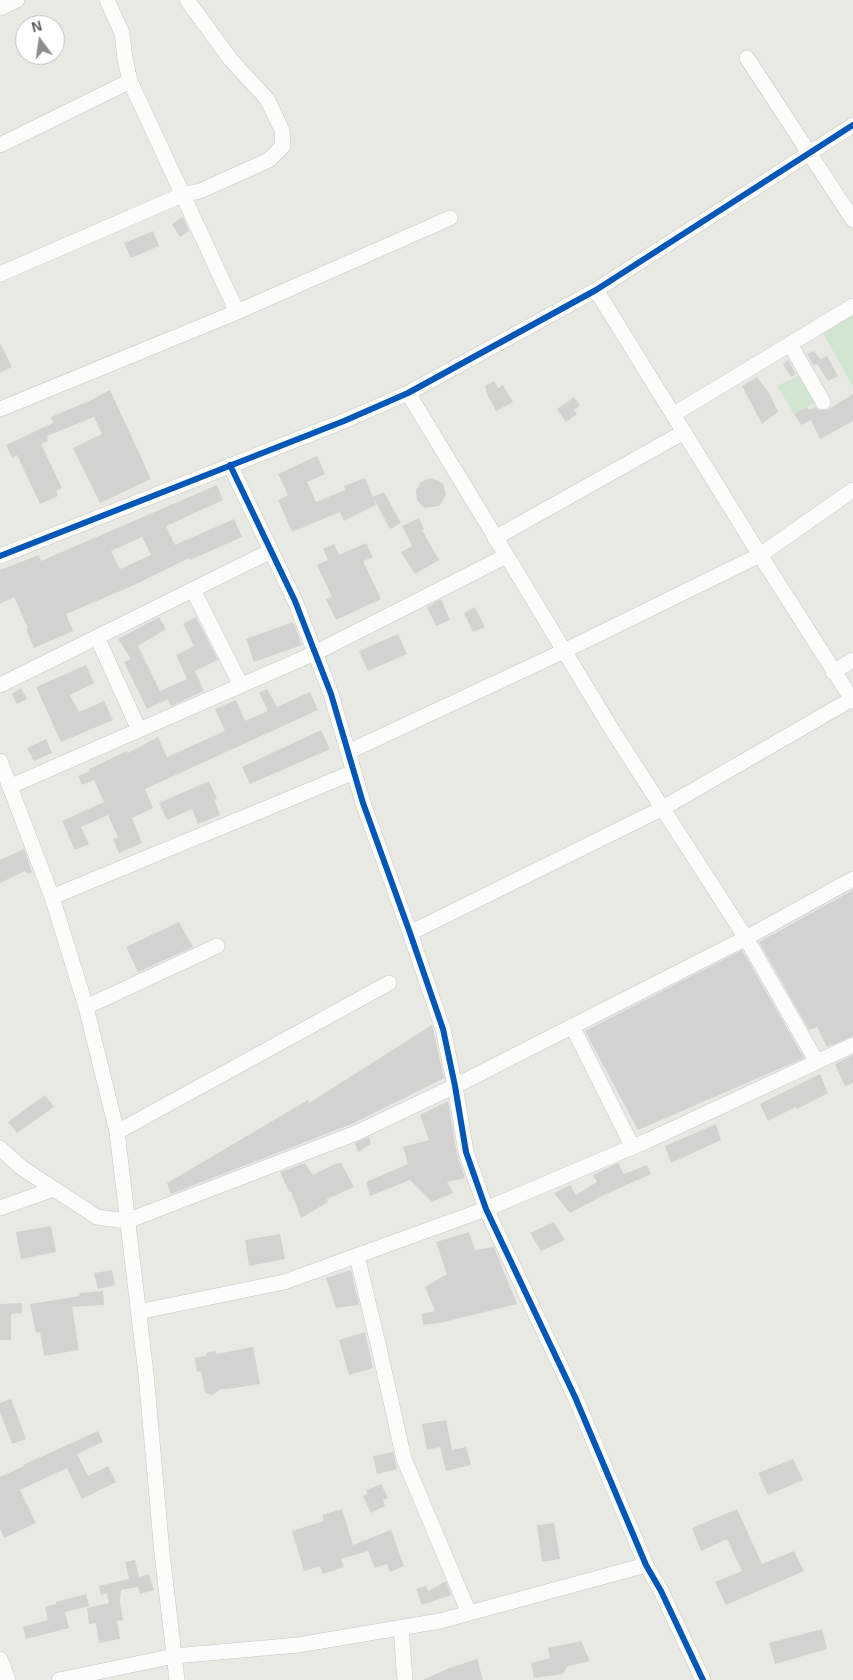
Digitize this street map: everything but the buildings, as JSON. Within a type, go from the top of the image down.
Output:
[{"type":"street","points":[[0,8],[18,0]]},
{"type":"street","points":[[107,0],[122,33],[124,59],[130,81],[237,312]]},
{"type":"street","points":[[0,274],[182,195],[200,192],[269,160],[283,146],[282,130],[267,99],[230,60],[187,0]]},
{"type":"street","points":[[747,58],[853,220]]},
{"type":"street","points":[[0,145],[130,81]]},
{"type":"street","points":[[0,556],[344,422],[408,393],[596,290],[853,125]]},
{"type":"street","points":[[0,409],[237,312],[450,218]]},
{"type":"street","points":[[410,933],[663,808],[852,700],[596,290]]},
{"type":"street","points":[[674,414],[853,306]]},
{"type":"street","points":[[790,344],[824,402]]},
{"type":"street","points":[[408,393],[614,733],[746,938],[817,1062]]},
{"type":"street","points":[[496,538],[684,432]]},
{"type":"street","points":[[230,465],[295,602],[331,694],[363,803],[443,1029],[466,1152],[486,1209],[575,1396],[646,1565],[661,1591],[703,1680]]},
{"type":"street","points":[[348,752],[564,651],[760,555],[853,490]]},
{"type":"street","points":[[0,685],[271,551]]},
{"type":"street","points":[[11,786],[315,653],[506,556]]},
{"type":"street","points":[[193,590],[241,685]]},
{"type":"street","points":[[98,637],[139,730]]},
{"type":"street","points":[[833,672],[853,660]]},
{"type":"street","points":[[0,761],[52,897],[86,1007],[117,1132],[146,1374],[162,1554],[177,1680]]},
{"type":"street","points":[[52,897],[354,772]]},
{"type":"street","points":[[0,1148],[22,1168],[97,1217],[127,1221],[356,1133],[455,1086],[746,938],[853,879]]},
{"type":"street","points":[[86,1007],[217,946]]},
{"type":"street","points":[[117,1132],[389,983]]},
{"type":"street","points":[[572,1026],[632,1146]]},
{"type":"street","points":[[138,1312],[284,1282],[486,1209],[632,1146],[853,1045]]},
{"type":"street","points":[[0,1208],[54,1189]]},
{"type":"street","points":[[357,1256],[404,1459],[469,1613]]},
{"type":"street","points":[[59,1680],[174,1656],[298,1644],[440,1621],[646,1565]]},
{"type":"street","points":[[401,1628],[405,1680]]},
{"type":"street","points":[[0,1659],[8,1680]]},
{"type":"green space","points":[[853,310],[853,387],[821,330]]},
{"type":"green space","points":[[802,374],[819,400],[794,414],[777,386]]},
{"type":"cycle path","points":[[0,556],[344,421],[408,393],[596,290],[853,125]]},
{"type":"cycle path","points":[[230,465],[295,601],[331,694],[363,803],[443,1029],[466,1152],[486,1209],[575,1397],[646,1565],[661,1591],[703,1680]]}]
